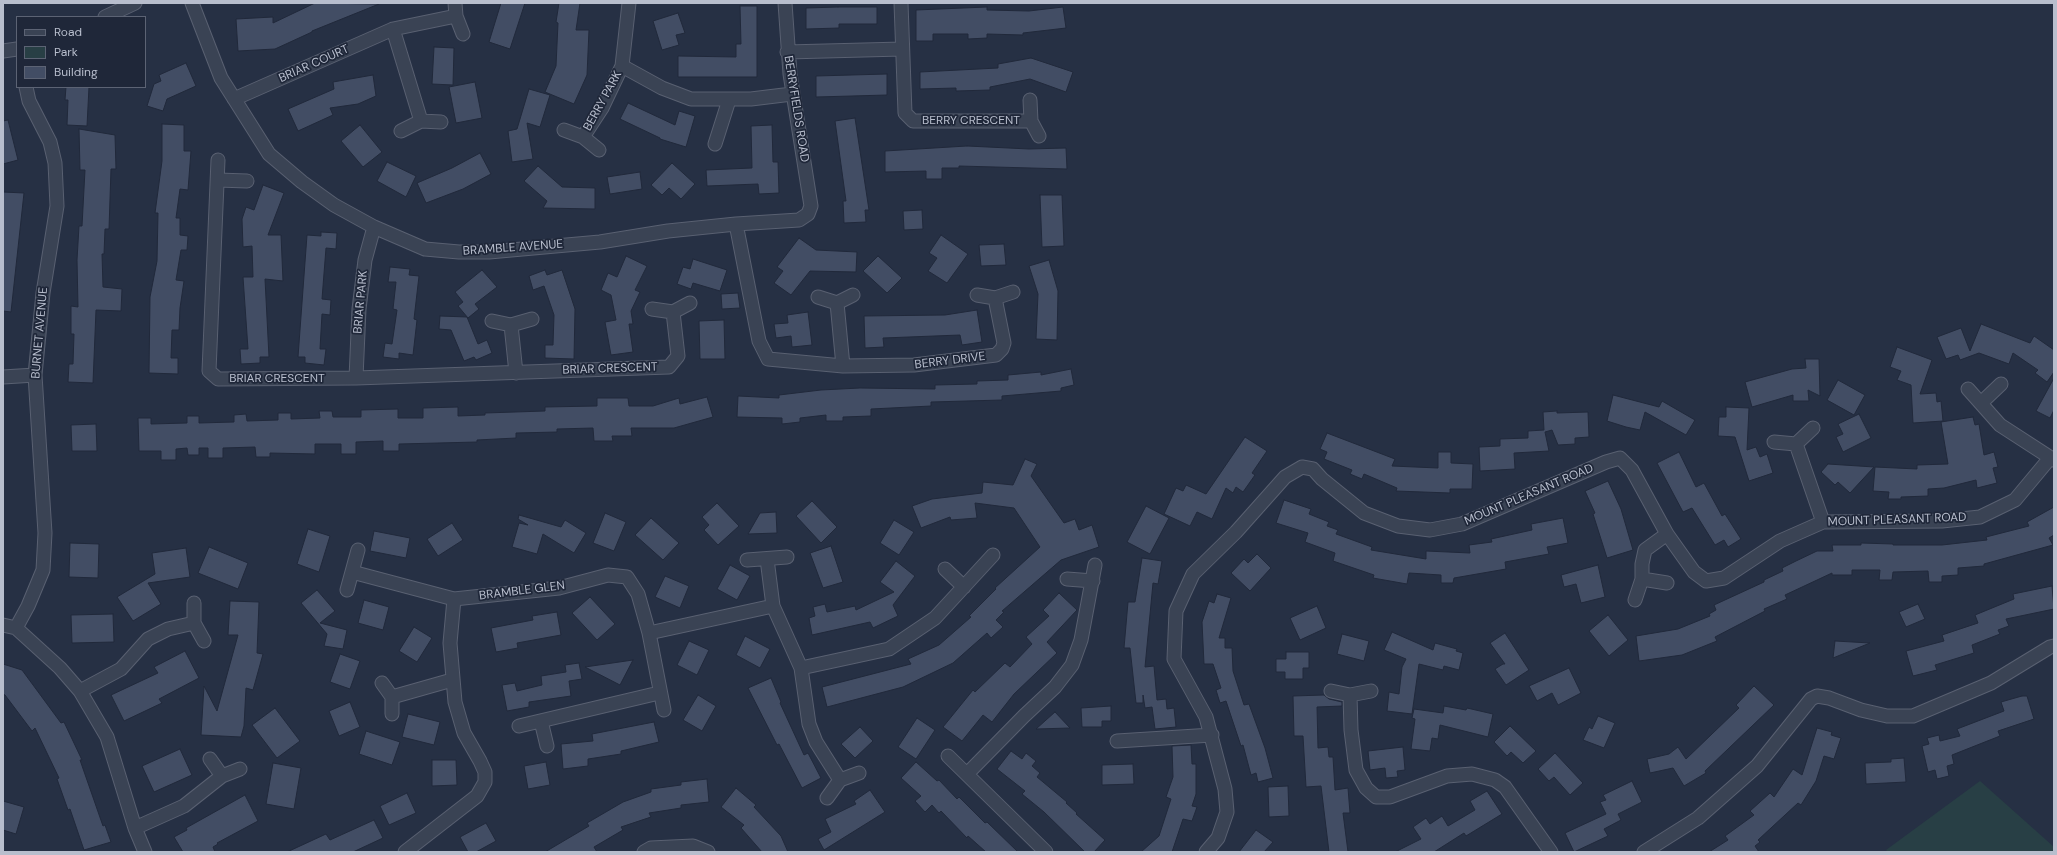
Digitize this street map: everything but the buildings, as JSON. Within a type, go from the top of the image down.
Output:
[{"type":"street","points":[[107,16],[135,3]]},
{"type":"street","name":"BRAMBLE AVENUE","points":[[192,3],[221,78],[269,154],[302,182],[334,205],[374,227],[425,248],[459,252],[489,252],[600,242],[668,231],[736,224],[799,220],[808,214]]},
{"type":"street","name":"BERRY PARK","points":[[583,137],[602,108],[622,66],[629,3]]},
{"type":"street","name":"BERRYFIELDS ROAD","points":[[785,3],[787,52],[792,94],[811,206],[808,214]]},
{"type":"street","name":"BERRY CRESCENT","points":[[901,3],[905,113],[913,121],[1031,121]]},
{"type":"street","name":"BRIAR COURT","points":[[234,99],[393,29],[456,9],[463,34]]},
{"type":"street","points":[[393,29],[421,121]]},
{"type":"street","points":[[3,51],[16,49]]},
{"type":"street","points":[[787,52],[902,49]]},
{"type":"street","name":"BERRY PARK","points":[[622,66],[662,88],[691,99],[729,100],[792,94]]},
{"type":"street","name":"BURNET AVENUE","points":[[9,626],[28,606],[43,570],[45,533],[35,375],[43,293],[57,206],[55,163],[50,142],[29,101],[26,88]]},
{"type":"street","points":[[716,144],[729,100]]},
{"type":"street","name":"BERRY CRESCENT","points":[[1030,100],[1031,121],[1039,136]]},
{"type":"street","points":[[401,131],[421,121],[441,122]]},
{"type":"street","name":"BERRY PARK","points":[[564,130],[583,137],[599,150]]},
{"type":"street","name":"BRIAR CRESCENT","points":[[218,160],[208,371],[218,379],[356,378],[669,367],[678,356],[673,312]]},
{"type":"street","points":[[218,180],[247,181]]},
{"type":"street","name":"BERRY DRIVE","points":[[736,224],[759,341],[768,359],[842,366],[914,365],[996,355],[1002,349],[1004,343],[995,298]]},
{"type":"street","name":"BRIAR PARK","points":[[356,378],[359,309],[365,260],[374,227]]},
{"type":"street","points":[[976,295],[995,298],[1013,292]]},
{"type":"street","points":[[818,297],[837,303],[853,295]]},
{"type":"street","points":[[652,309],[673,312],[690,303]]},
{"type":"street","points":[[837,303],[842,366]]},
{"type":"street","points":[[492,321],[511,325],[532,319]]},
{"type":"street","points":[[511,325],[516,373]]},
{"type":"street","points":[[3,377],[35,375]]},
{"type":"street","points":[[1980,403],[2001,384]]},
{"type":"street","points":[[1968,389],[2000,425],[2052,459]]},
{"type":"street","points":[[1774,442],[1796,444],[1813,428]]},
{"type":"street","points":[[1796,444],[1823,522]]},
{"type":"street","name":"MOUNT PLEASANT ROAD","points":[[1206,852],[1218,838],[1226,812],[1225,789],[1212,735],[1206,718],[1174,659],[1176,611],[1193,574],[1236,532],[1285,477],[1302,467],[1313,469],[1322,479],[1364,513],[1398,526],[1430,530],[1462,524],[1606,462],[1620,458],[1632,470],[1667,534],[1694,572],[1706,582],[1724,578],[1780,542],[1823,522],[1942,521],[1980,517],[2015,500],[2052,459]]},
{"type":"street","points":[[1635,600],[1642,579],[1642,564],[1645,550],[1667,534]]},
{"type":"street","points":[[347,590],[358,550]]},
{"type":"street","points":[[801,668],[889,649],[935,618],[993,555]]},
{"type":"street","points":[[747,560],[787,557]]},
{"type":"street","points":[[767,559],[773,606],[801,668],[809,724],[816,742],[840,780]]},
{"type":"street","points":[[967,774],[1055,687],[1072,665],[1081,640],[1095,565]]},
{"type":"street","points":[[945,569],[964,587]]},
{"type":"street","name":"BRAMBLE GLEN","points":[[352,572],[454,599],[559,588],[608,574],[627,578],[638,594],[649,633],[659,693],[664,710]]},
{"type":"street","points":[[1067,578],[1093,581]]},
{"type":"street","points":[[1642,579],[1667,583]]},
{"type":"street","points":[[405,852],[477,796],[485,782],[485,772],[464,733],[455,702],[450,643],[454,599]]},
{"type":"street","points":[[194,603],[194,623],[204,641]]},
{"type":"street","points":[[649,633],[773,606]]},
{"type":"street","points":[[80,691],[121,669],[148,639],[168,628],[194,623]]},
{"type":"street","points":[[9,626],[60,668],[80,691],[107,737],[135,828],[145,852]]},
{"type":"street","points":[[1644,852],[1698,818],[1757,766],[1811,700],[1817,696],[1829,698],[1861,710],[1887,716],[1913,716],[1991,683],[2050,646],[2054,646]]},
{"type":"street","points":[[392,697],[452,680]]},
{"type":"street","points":[[382,683],[392,697],[392,714]]},
{"type":"street","points":[[1331,691],[1350,695],[1371,691]]},
{"type":"street","points":[[519,726],[659,693]]},
{"type":"street","points":[[1350,695],[1351,730],[1356,770],[1366,788],[1376,797],[1390,797],[1447,776],[1472,774],[1495,780],[1505,787],[1551,852]]},
{"type":"street","points":[[541,721],[547,746]]},
{"type":"street","points":[[1117,741],[1212,735]]},
{"type":"street","points":[[948,756],[1046,852]]},
{"type":"street","points":[[210,759],[222,776]]},
{"type":"street","points":[[135,828],[184,806],[222,776],[240,769]]},
{"type":"street","points":[[827,798],[840,780],[859,773]]},
{"type":"street","points":[[644,852],[651,848],[693,846],[708,852]]},
{"type":"green space","points":[[1980,781],[2054,847],[2054,852],[1888,852],[1886,850]]}]
